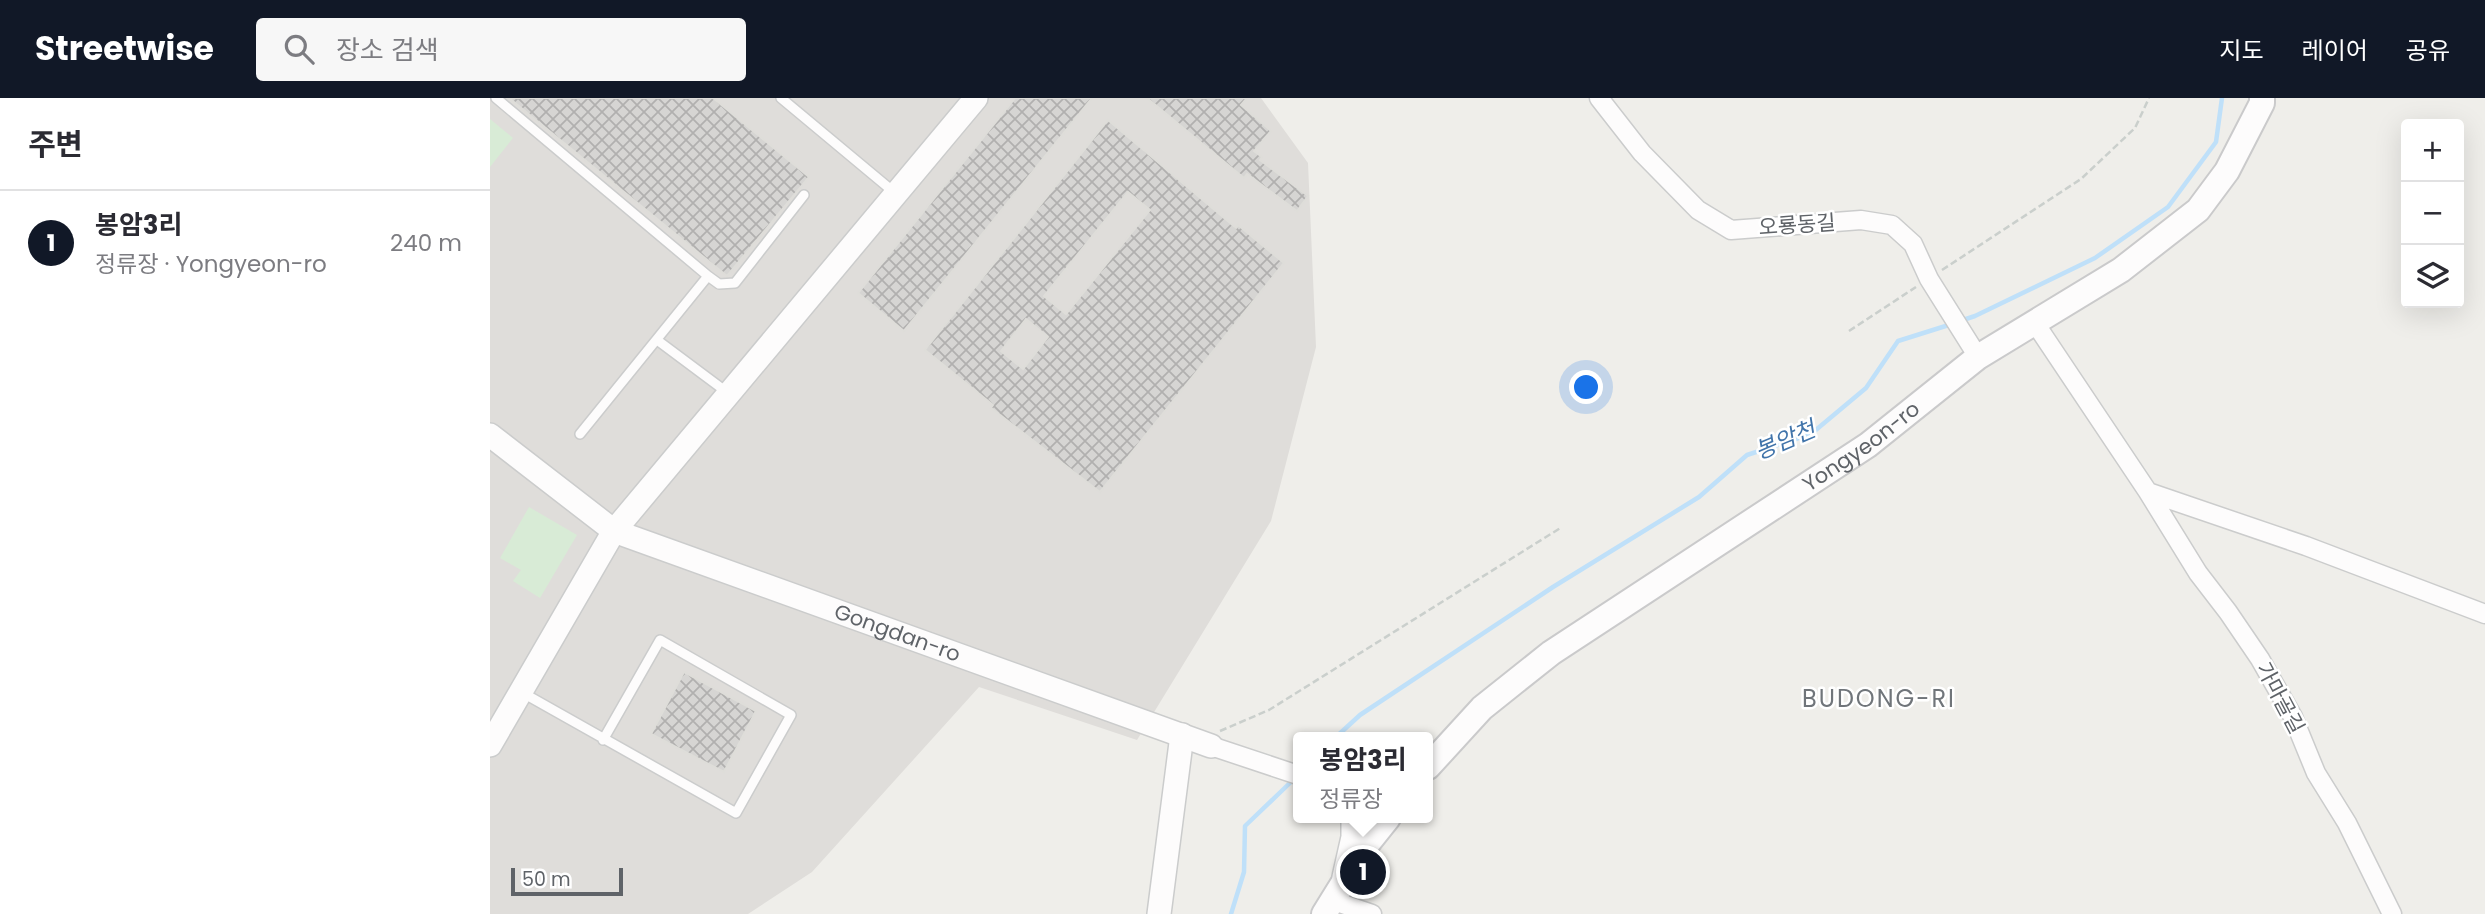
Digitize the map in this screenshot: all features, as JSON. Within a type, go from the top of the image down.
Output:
[{"type":"main road","name":"Yongyeon-ro","points":[[1433,762],[1482,708],[1552,653],[1868,445],[1973,348],[2038,329],[2121,270],[2198,210],[2227,171],[2266,100]]},
{"type":"main road","points":[[1333,898],[1385,823]]},
{"type":"street","points":[[490,745],[614,531],[976,98]]},
{"type":"street","name":"오룡동길","points":[[1599,98],[1642,153],[1698,210],[1731,230],[1861,220],[1892,225],[1913,244],[1929,279],[1973,348]]},
{"type":"street","name":"가마골길","points":[[2038,329],[2148,492],[2198,573],[2260,659],[2293,717],[2316,773],[2347,822],[2392,914]]},
{"type":"street","name":"Gongdan-ro","points":[[490,435],[614,531],[1196,740]]},
{"type":"street","points":[[2148,492],[2306,546],[2485,614]]},
{"type":"street","points":[[1160,914],[1196,740],[1293,773]]},
{"type":"street","points":[[1353,823],[1353,837],[1333,898],[1372,914]]},
{"type":"lane","points":[[496,98],[719,284],[736,283],[804,195]]},
{"type":"lane","points":[[781,98],[897,194]]},
{"type":"lane","points":[[580,434],[708,276]]},
{"type":"lane","points":[[657,340],[729,394]]},
{"type":"lane","points":[[521,692],[603,740],[736,813],[792,715],[660,640],[603,740]]},
{"type":"path","points":[[1849,331],[2081,179],[2135,128],[2149,98]]},
{"type":"path","points":[[1196,740],[1269,710],[1562,527]]},
{"type":"shaded area","points":[[490,98],[1261,98],[1308,163],[1316,347],[1271,521],[1137,740],[979,687],[812,872],[748,914],[490,914]]},
{"type":"green space","points":[[490,119],[513,138],[490,167]]},
{"type":"green space","points":[[529,507],[577,535],[540,598],[513,581],[521,570],[500,558]]},
{"type":"building","points":[[509,98],[713,98],[809,177],[727,276]]},
{"type":"building","points":[[1015,98],[1092,98],[904,331],[858,293]]},
{"type":"building","points":[[1147,98],[1247,98],[1241,105],[1271,131],[1254,151],[1262,157],[1260,160],[1308,196],[1297,211],[1247,174],[1244,178]]},
{"type":"building","points":[[1108,120],[1236,228],[1238,225],[1284,263],[1100,492],[991,408],[993,405],[925,350]],"holes":[[[1128,192],[1150,210],[1066,314],[1044,296]],[[1026,319],[1048,337],[1023,369],[1001,351]]]},
{"type":"building","points":[[684,672],[756,711],[724,772],[651,734]]},
{"type":"waterway","name":"봉암천","points":[[1960,321],[2095,258],[2168,207],[2216,142],[2222,98]]},
{"type":"waterway","name":"봉암천","points":[[1341,732],[1360,715],[1553,587],[1699,497],[1747,455],[1811,434],[1866,388],[1898,341],[1952,324]]},
{"type":"waterway","name":"봉암천","points":[[1231,914],[1244,872],[1245,826],[1293,780]]},
{"type":"place","name":"봉암3리","points":[[1363,872]]},
{"type":"district","name":"BUDONG-RI","points":[[1879,699]]}]
